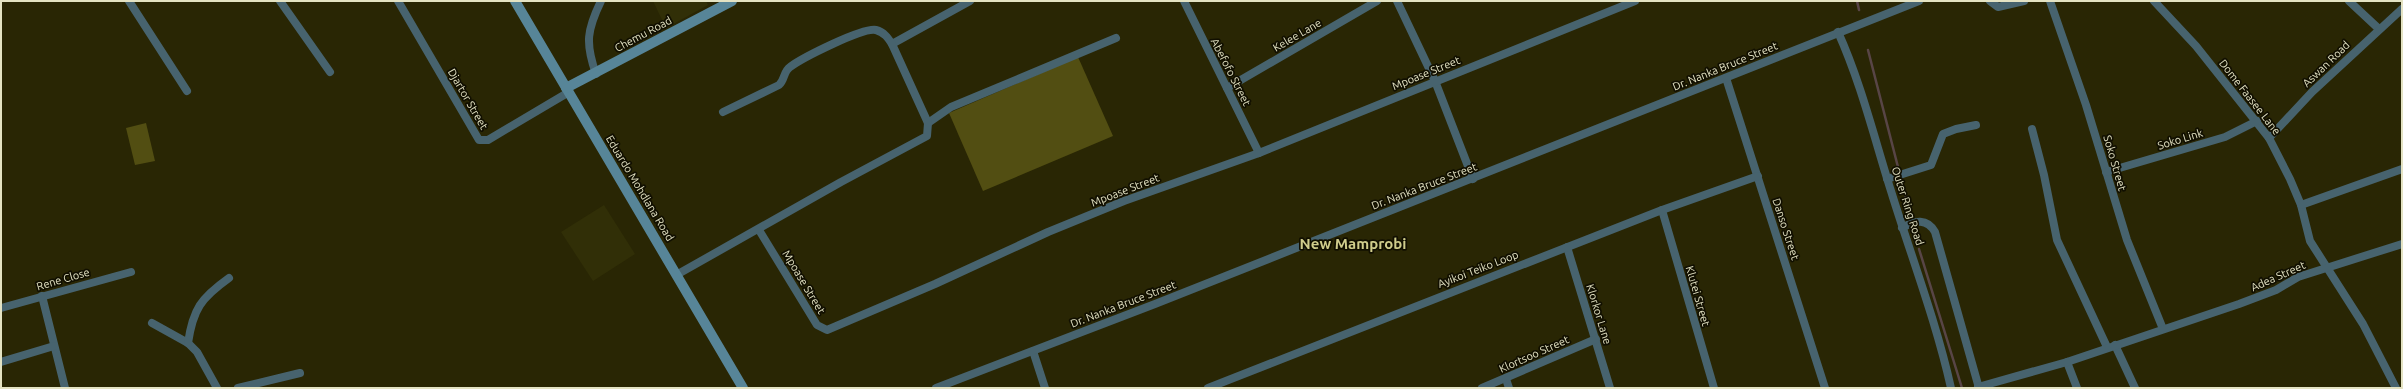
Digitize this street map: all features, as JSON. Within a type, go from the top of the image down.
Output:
[{"type":"main road","name":"Eduardo Mohdlana Road","points":[[515,1],[678,274],[743,388]]},
{"type":"main road","name":"Chemu Road","points":[[567,90],[732,1]]},
{"type":"street","points":[[129,1],[186,91]]},
{"type":"street","points":[[280,1],[330,72]]},
{"type":"street","name":"Djartor Street","points":[[398,1],[479,140],[488,140],[567,90]]},
{"type":"street","points":[[596,74],[587,46],[589,29],[601,1]]},
{"type":"street","points":[[892,44],[970,1]]},
{"type":"street","name":"Abefofo Street","points":[[1184,1],[1259,153]]},
{"type":"street","name":"Kelee Lane","points":[[1227,88],[1377,1]]},
{"type":"street","points":[[1397,1],[1435,81],[1473,179]]},
{"type":"street","name":"Mpoase Street","points":[[759,230],[816,325],[827,330],[935,284],[1048,232],[1124,201],[1259,153],[1635,1]]},
{"type":"street","name":"Dr. Nanka Bruce Street","points":[[936,388],[1473,179],[1838,32],[1919,1]]},
{"type":"street","points":[[1990,1],[1998,7],[2024,1]]},
{"type":"street","name":"Soko Street","points":[[2050,1],[2086,105],[2127,240],[2163,329]]},
{"type":"street","name":"Dome Faasee Lane","points":[[2154,1],[2196,46],[2269,138],[2284,165],[2301,205],[2310,241],[2363,324],[2396,388]]},
{"type":"street","points":[[2348,1],[2379,29]]},
{"type":"street","name":"Aswan Road","points":[[2269,138],[2312,92],[2402,9]]},
{"type":"street","points":[[678,274],[759,230],[841,182],[927,136],[928,123],[892,44],[883,32],[870,29],[860,31],[790,67],[785,71],[782,82],[779,85],[723,112]]},
{"type":"street","name":"Outer Ring Road","points":[[1838,32],[1864,101],[1902,228],[1918,270],[1951,388]]},
{"type":"street","points":[[928,123],[952,107],[1116,38]]},
{"type":"street","name":"Danso Street","points":[[1726,78],[1825,388]]},
{"type":"street","name":"Soko Link","points":[[2106,172],[2225,137],[2257,121]]},
{"type":"street","points":[[1887,179],[1931,165],[1943,134],[1956,129],[1976,125]]},
{"type":"street","points":[[2032,129],[2045,181],[2057,240],[2111,346],[2135,388]]},
{"type":"street","points":[[2301,205],[2402,169]]},
{"type":"street","name":"Ayikoi Teiko Loop","points":[[1208,388],[1566,246],[1758,176]]},
{"type":"street","name":"Klutei Street","points":[[1662,210],[1714,388]]},
{"type":"street","points":[[1902,228],[1916,221],[1931,225],[1935,232],[1978,387]]},
{"type":"street","name":"Adea Street","points":[[1978,387],[2067,362],[2267,294],[2298,277],[2326,267],[2402,244]]},
{"type":"street","name":"Klorkor Lane","points":[[1566,246],[1610,388]]},
{"type":"street","name":"Rene Close","points":[[1,308],[131,272]]},
{"type":"street","points":[[188,343],[191,320],[206,294],[228,278]]},
{"type":"street","points":[[42,296],[65,388]]},
{"type":"street","points":[[152,323],[188,343],[197,352],[217,388]]},
{"type":"street","name":"Klortsoo Street","points":[[1482,388],[1506,379],[1596,339]]},
{"type":"street","points":[[1,362],[54,346]]},
{"type":"street","points":[[1034,351],[1045,388]]},
{"type":"street","points":[[2067,362],[2077,388]]},
{"type":"street","points":[[238,388],[300,373]]},
{"type":"street","points":[[1506,379],[1509,388]]},
{"type":"shaded area","points":[[653,1],[706,1],[708,5],[666,28]]},
{"type":"shaded area","points":[[1078,57],[1113,136],[983,191],[949,113]]},
{"type":"shaded area","points":[[146,123],[155,161],[135,165],[126,128]]},
{"type":"shaded area","points":[[604,205],[635,254],[593,281],[561,232]]},
{"type":"waterway","points":[[1857,1],[1859,10]]},
{"type":"waterway","points":[[1868,50],[1909,210]]},
{"type":"waterway","points":[[1919,249],[1962,388]]},
{"type":"district","name":"New Mamprobi","points":[[1353,244]]}]
